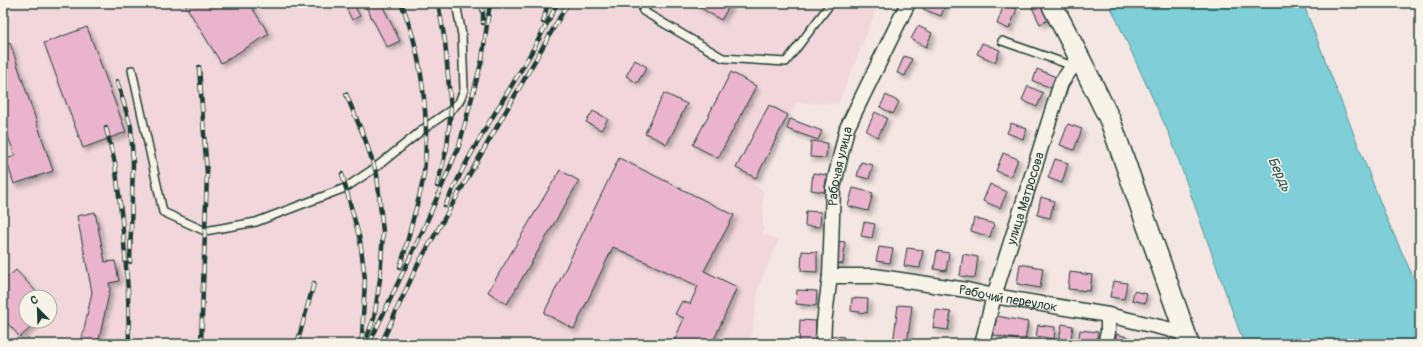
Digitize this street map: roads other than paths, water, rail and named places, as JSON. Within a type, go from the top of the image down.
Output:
[{"type":"street","name":"Рабочая улица","points":[[823,344],[830,276],[833,188],[847,128],[908,3]]},
{"type":"street","points":[[1051,3],[1076,61],[1110,120],[1187,338]]},
{"type":"street","name":"улица Матросова","points":[[982,344],[994,296],[1061,83],[1076,61]]},
{"type":"street","name":"Рабочий переулок","points":[[830,276],[874,276],[1108,314],[1187,338]]},
{"type":"street","points":[[1105,344],[1108,332],[1108,314]]},
{"type":"lane","points":[[132,70],[163,212],[205,231],[256,222],[345,188],[375,168],[426,127],[451,110],[459,102],[464,90],[462,35],[456,3]]},
{"type":"lane","points":[[648,3],[643,11],[722,58],[786,62],[831,3]]},
{"type":"lane","points":[[1002,41],[1076,61]]},
{"type":"water","name":"Бердь","points":[[1109,3],[1303,3],[1386,217],[1420,292],[1420,344],[1244,344],[1170,136]]},
{"type":"railway","points":[[400,267],[423,179],[426,153],[423,86],[414,42],[401,3]]},
{"type":"railway","points":[[437,186],[447,147],[451,110],[445,41],[438,3]]},
{"type":"railway","points":[[481,3],[483,23]]},
{"type":"railway","points":[[369,344],[424,228],[459,146],[482,60],[490,3]]},
{"type":"railway","points":[[543,22],[548,3]]},
{"type":"railway","points":[[445,206],[462,170],[536,45],[557,3]]},
{"type":"railway","points":[[381,344],[417,266],[568,3]]},
{"type":"railway","points":[[199,67],[207,174],[201,344]]},
{"type":"railway","points":[[117,81],[131,127],[133,164],[130,262]]},
{"type":"railway","points":[[346,94],[365,139],[377,175],[383,232],[380,279],[374,318],[366,340]]},
{"type":"railway","points":[[106,128],[115,163],[122,220],[128,290],[129,344]]},
{"type":"railway","points":[[342,174],[360,240],[365,279],[362,337],[359,344]]},
{"type":"railway","points":[[297,344],[314,283]]}]
